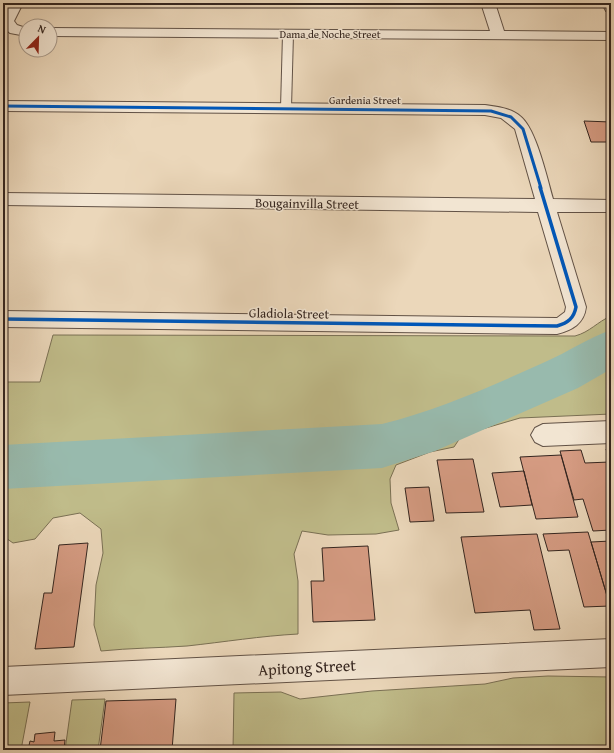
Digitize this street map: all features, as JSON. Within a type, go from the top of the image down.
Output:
[{"type":"street","points":[[16,3],[7,22],[8,26],[18,30]]},
{"type":"street","points":[[488,3],[498,35]]},
{"type":"street","points":[[609,3],[611,8]]},
{"type":"street","name":"Dama de Noche Street","points":[[58,32],[611,36]]},
{"type":"street","name":"Gardenia Street","points":[[3,106],[498,111],[518,121],[523,129],[576,307],[572,318]]},
{"type":"street","name":"Bougainvilla Street","points":[[3,199],[611,206]]},
{"type":"street","name":"Gladiola Street","points":[[3,319],[557,326],[567,323],[572,318]]},
{"type":"street","points":[[543,435],[611,432]]},
{"type":"street","name":"Apitong Street","points":[[3,681],[611,653]]},
{"type":"lane","points":[[286,108],[288,34]]},
{"type":"shaded area","points":[[611,316],[611,414],[520,418],[462,435],[454,447],[430,452],[396,465],[390,479],[391,503],[399,530],[376,534],[328,535],[302,531],[294,554],[298,581],[298,634],[187,646],[101,651],[94,625],[96,585],[103,553],[101,529],[80,513],[53,518],[35,539],[13,543],[3,536],[3,382],[40,382],[53,335],[575,336],[585,332]]},
{"type":"shaded area","points":[[548,676],[611,677],[611,750],[233,750],[234,693],[281,692],[300,699],[372,691],[485,684],[513,678]]},
{"type":"shaded area","points":[[105,699],[98,750],[65,750],[72,700]]},
{"type":"shaded area","points":[[30,702],[21,750],[3,750],[3,703]]},
{"type":"building","points":[[584,121],[611,122],[611,142],[591,142]]},
{"type":"building","points":[[606,449],[611,449],[611,530],[593,531],[583,499],[574,500],[560,451],[581,450],[585,463],[610,462]]},
{"type":"building","points":[[561,455],[578,517],[536,519],[520,457]]},
{"type":"building","points":[[473,459],[484,512],[446,513],[437,460]]},
{"type":"building","points":[[524,471],[532,505],[500,507],[492,473]]},
{"type":"building","points":[[429,487],[434,521],[410,522],[405,488]]},
{"type":"building","points":[[588,532],[610,606],[584,607],[569,550],[548,551],[543,534]]},
{"type":"building","points":[[537,534],[560,629],[534,630],[530,610],[475,613],[461,537]]},
{"type":"building","points":[[611,541],[611,609],[591,542]]},
{"type":"building","points":[[88,543],[74,647],[35,649],[44,593],[52,593],[59,545]]},
{"type":"building","points":[[368,546],[375,620],[313,622],[311,581],[324,581],[322,548]]},
{"type":"building","points":[[176,699],[172,750],[100,750],[106,701]]},
{"type":"building","points":[[55,732],[54,741],[65,740],[64,750],[28,750],[30,741],[34,742],[35,734]]},
{"type":"waterway","points":[[3,467],[382,446],[419,436],[562,375],[611,348]]},
{"type":"cycle path","points":[[3,106],[485,110],[506,115],[515,120],[523,129],[576,307],[574,315],[570,320],[557,326],[3,319]]}]
